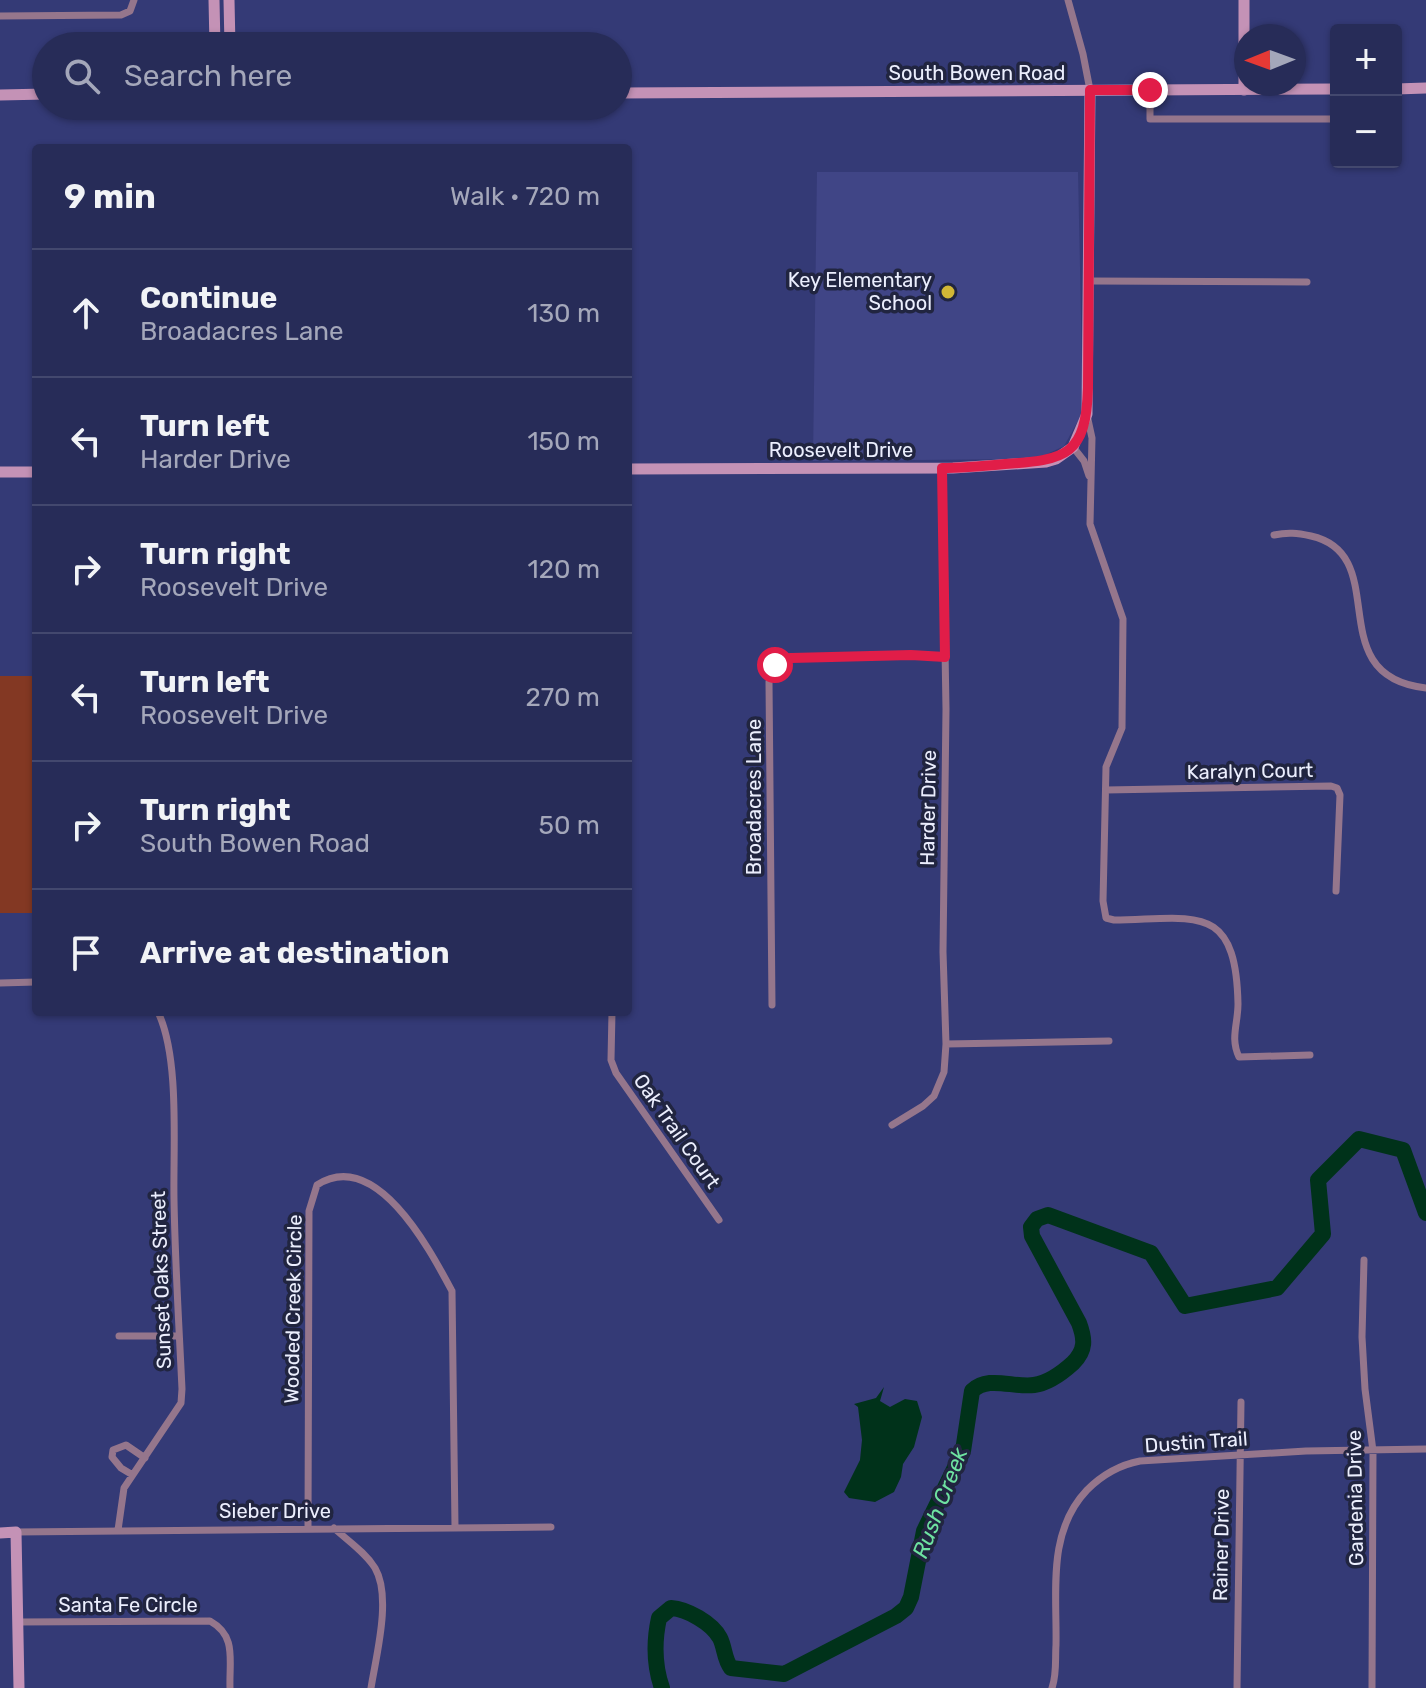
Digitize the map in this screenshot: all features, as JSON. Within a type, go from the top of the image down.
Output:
[{"type":"street","points":[[214,0],[215,32]]},
{"type":"street","points":[[229,0],[230,32]]},
{"type":"street","points":[[1068,0],[1090,90],[1087,414],[1092,438],[1090,524],[1123,619],[1122,728],[1106,767],[1103,901],[1106,918],[1194,918],[1209,922],[1226,938],[1231,949],[1238,1005],[1233,1044],[1239,1057],[1310,1055]]},
{"type":"street","points":[[1244,0],[1244,24]]},
{"type":"street","points":[[0,16],[121,15],[127,14],[133,4]]},
{"type":"street","points":[[1402,89],[1426,88]]},
{"type":"street","name":"South Bowen Road","points":[[1306,89],[1330,89]]},
{"type":"street","points":[[1150,90],[1150,119],[1330,119]]},
{"type":"street","name":"South Bowen Road","points":[[632,93],[1234,90]]},
{"type":"street","points":[[0,95],[32,94]]},
{"type":"street","points":[[1090,281],[1307,282]]},
{"type":"street","points":[[1087,414],[1073,447],[1084,461],[1090,478]]},
{"type":"street","name":"Roosevelt Drive","points":[[632,469],[942,468],[1046,462],[1073,447]]},
{"type":"street","name":"Harder Drive","points":[[892,1125],[934,1096],[944,1072],[942,468]]},
{"type":"street","points":[[0,472],[32,472]]},
{"type":"street","points":[[1274,535],[1290,531],[1324,539],[1346,557],[1357,591],[1360,625],[1370,658],[1378,668],[1397,681],[1426,688]]},
{"type":"street","name":"Broadacres Lane","points":[[772,1005],[769,682],[775,665],[780,660],[791,658],[945,657]]},
{"type":"street","name":"Karalyn Court","points":[[1106,790],[1337,788],[1340,795],[1336,891]]},
{"type":"street","points":[[0,983],[32,982]]},
{"type":"street","name":"Sunset Oaks Street","points":[[118,1530],[122,1495],[131,1474],[181,1403],[173,1108],[167,1037],[159,1016]]},
{"type":"street","name":"Oak Trail Court","points":[[612,1016],[611,1060],[616,1073],[719,1220]]},
{"type":"street","points":[[946,1044],[1109,1041]]},
{"type":"street","name":"Wooded Creek Circle","points":[[308,1528],[309,1211],[317,1185],[331,1176],[363,1181],[401,1209],[435,1257],[452,1291],[455,1527]]},
{"type":"street","name":"Gardenia Drive","points":[[1364,1260],[1364,1376],[1373,1451],[1372,1688]]},
{"type":"street","points":[[119,1336],[179,1336]]},
{"type":"street","name":"Rainer Drive","points":[[1237,1688],[1241,1402]]},
{"type":"street","points":[[131,1474],[112,1457],[113,1450],[126,1445],[145,1458]]},
{"type":"street","name":"Dustin Trail","points":[[1052,1688],[1058,1546],[1064,1524],[1079,1498],[1106,1474],[1126,1464],[1306,1451],[1426,1449]]},
{"type":"street","name":"Sieber Drive","points":[[0,1533],[551,1527]]},
{"type":"street","points":[[334,1528],[366,1556],[377,1571],[381,1585],[382,1613],[371,1688]]},
{"type":"street","points":[[16,1532],[19,1688]]},
{"type":"street","name":"Santa Fe Circle","points":[[18,1622],[210,1621],[225,1629],[229,1641],[230,1688]]},
{"type":"shaded area","name":"Key Elementary School","points":[[817,172],[1078,172],[1083,412],[1064,446],[1045,455],[1024,459],[813,461]]},
{"type":"shaded area","points":[[0,676],[32,676],[32,913],[0,913]]},
{"type":"shaded area","points":[[884,1387],[880,1401],[890,1407],[905,1399],[917,1401],[922,1417],[914,1447],[903,1464],[894,1492],[875,1502],[849,1498],[844,1492],[860,1460],[862,1440],[858,1407],[854,1404],[876,1398]]},
{"type":"waterway","name":"Rush Creek","points":[[662,1688],[656,1662],[656,1635],[659,1618],[671,1608],[691,1614],[711,1627],[720,1638],[731,1668],[784,1674],[906,1608],[924,1531],[963,1451],[972,1391],[985,1384],[1034,1385],[1045,1382],[1073,1363],[1082,1349],[1079,1323],[1032,1236],[1031,1227],[1037,1219],[1048,1215],[1151,1253],[1185,1306],[1277,1288],[1323,1234],[1318,1180],[1359,1139],[1403,1150],[1426,1213]]},
{"type":"place","name":"Key Elementary School","points":[[948,292]]},
{"type":"route","points":[[775,665],[780,660],[791,658],[945,657],[942,468],[1046,462],[1073,447],[1080,435],[1087,414],[1088,388],[1090,90],[1150,90]]}]
